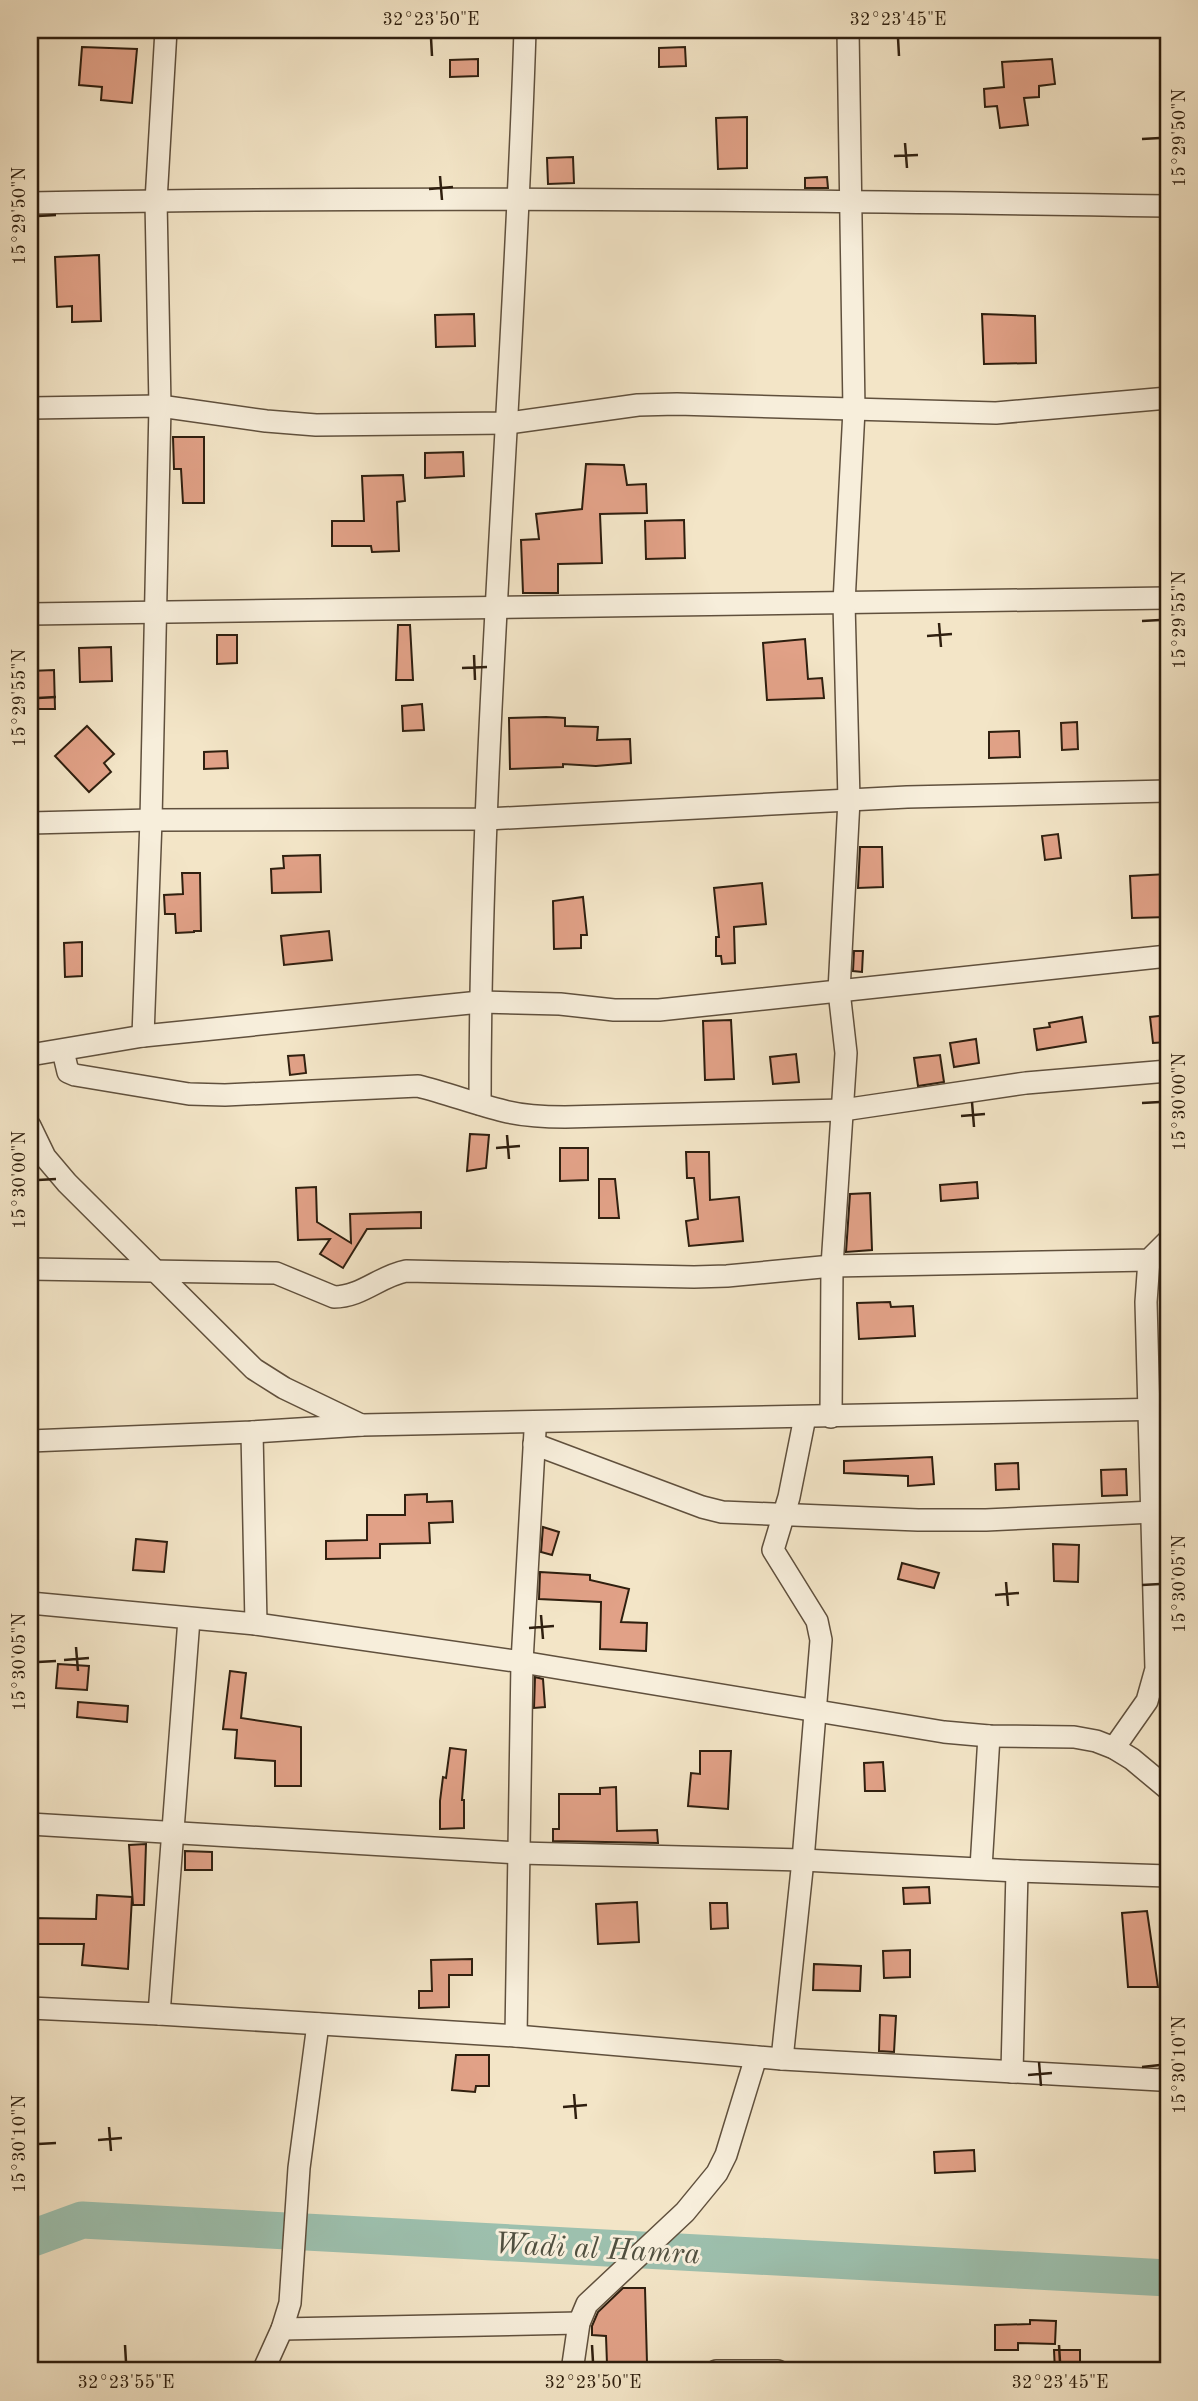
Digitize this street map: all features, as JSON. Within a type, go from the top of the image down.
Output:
[{"type":"street","points":[[142,1036],[151,820],[160,407],[156,201],[166,30]]},
{"type":"street","points":[[480,1104],[480,1002],[487,819],[520,201],[526,30]]},
{"type":"street","points":[[831,1417],[832,1266],[846,1053],[839,991],[849,800],[844,603],[854,410],[848,30]]},
{"type":"street","points":[[30,203],[852,201],[1168,206]]},
{"type":"street","points":[[30,408],[160,407],[316,425],[508,423],[651,405],[996,413],[1168,398]]},
{"type":"street","points":[[30,614],[1168,598]]},
{"type":"street","points":[[30,823],[487,819],[849,800],[1168,791]]},
{"type":"street","points":[[30,1055],[142,1036],[480,1002],[659,1010],[1168,956]]},
{"type":"street","points":[[63,1051],[68,1072],[75,1075],[158,1090],[225,1095],[418,1086],[503,1111],[555,1117],[843,1110],[1026,1083],[1168,1071]]},
{"type":"street","points":[[30,1126],[45,1157],[67,1183],[254,1369],[284,1388],[362,1425]]},
{"type":"street","points":[[1114,1748],[1147,1701],[1162,1632],[1153,1512],[1159,1408],[1146,1302],[1149,1260],[1168,1241]]},
{"type":"street","points":[[30,1269],[276,1273],[334,1297],[343,1297],[353,1295],[394,1273],[406,1271],[694,1277],[832,1266],[1149,1260]]},
{"type":"street","points":[[30,1441],[362,1425],[1159,1408]]},
{"type":"street","points":[[782,2059],[803,1860],[821,1632],[817,1621],[774,1554],[773,1544],[784,1513],[805,1417]]},
{"type":"street","points":[[516,2036],[522,1662],[536,1422]]},
{"type":"street","points":[[252,1432],[256,1623]]},
{"type":"street","points":[[534,1444],[702,1507],[734,1513],[986,1520],[1153,1512]]},
{"type":"street","points":[[30,1603],[256,1623],[522,1662],[944,1732],[989,1736],[1074,1737],[1114,1748],[1168,1789]]},
{"type":"street","points":[[159,2014],[189,1619]]},
{"type":"street","points":[[981,1868],[989,1736]]},
{"type":"street","points":[[30,1824],[519,1853],[803,1860],[1168,1876]]},
{"type":"street","points":[[1012,2072],[1017,1871]]},
{"type":"street","points":[[30,2008],[516,2036],[782,2059],[1160,2080],[1168,2077]]},
{"type":"street","points":[[263,2371],[282,2329],[290,2303],[299,2168],[318,2024]]},
{"type":"street","points":[[572,2371],[579,2323],[587,2304],[685,2212],[717,2173],[726,2155],[755,2057]]},
{"type":"street","points":[[282,2329],[579,2323]]},
{"type":"street","points":[[716,2371],[778,2371]]},
{"type":"building","points":[[82,47],[137,49],[132,103],[101,100],[102,87],[79,85]]},
{"type":"building","points":[[685,47],[686,66],[659,67],[659,48]]},
{"type":"building","points":[[478,59],[478,76],[450,77],[450,60]]},
{"type":"building","points":[[1052,59],[1055,84],[1039,86],[1039,97],[1024,98],[1028,125],[1000,128],[997,106],[985,107],[984,89],[1004,87],[1002,62]]},
{"type":"building","points":[[747,117],[747,168],[718,169],[716,118]]},
{"type":"building","points":[[573,157],[574,183],[548,184],[547,158]]},
{"type":"building","points":[[827,177],[828,188],[805,188],[805,178]]},
{"type":"building","points":[[99,255],[101,321],[72,322],[72,306],[57,307],[55,257]]},
{"type":"building","points":[[474,314],[475,346],[436,347],[435,315]]},
{"type":"building","points":[[982,314],[1035,316],[1036,363],[984,364]]},
{"type":"building","points":[[173,437],[204,437],[204,503],[183,503],[181,469],[174,469]]},
{"type":"building","points":[[463,452],[464,476],[425,478],[425,453]]},
{"type":"building","points":[[586,464],[624,465],[627,485],[646,484],[647,513],[600,514],[602,563],[558,564],[558,593],[523,593],[521,540],[539,539],[536,514],[582,509]]},
{"type":"building","points":[[403,475],[405,501],[397,502],[399,551],[372,552],[371,546],[332,546],[332,521],[364,521],[362,476]]},
{"type":"building","points":[[684,520],[685,558],[646,559],[645,521]]},
{"type":"building","points":[[398,625],[410,625],[413,680],[396,680]]},
{"type":"building","points":[[217,635],[237,635],[237,663],[217,664]]},
{"type":"building","points":[[805,639],[808,679],[822,678],[824,698],[767,700],[763,643]]},
{"type":"building","points":[[111,647],[112,681],[80,682],[79,648]]},
{"type":"building","points":[[54,670],[55,709],[30,709],[30,671]]},
{"type":"building","points":[[422,704],[424,730],[403,731],[402,706]]},
{"type":"building","points":[[509,718],[565,718],[565,726],[598,727],[597,740],[630,739],[631,763],[596,766],[563,764],[563,767],[510,769]]},
{"type":"building","points":[[1077,722],[1078,749],[1062,750],[1061,723]]},
{"type":"building","points":[[87,726],[114,754],[104,763],[111,772],[89,792],[55,756]]},
{"type":"building","points":[[1019,731],[1020,757],[989,758],[989,732]]},
{"type":"building","points":[[227,751],[228,768],[204,769],[204,752]]},
{"type":"building","points":[[1058,834],[1061,858],[1045,860],[1042,836]]},
{"type":"building","points":[[860,847],[882,847],[883,887],[858,888]]},
{"type":"building","points":[[320,855],[321,892],[272,893],[271,869],[284,868],[283,856]]},
{"type":"building","points":[[182,873],[200,873],[201,931],[176,933],[175,914],[165,914],[164,895],[183,894]]},
{"type":"building","points":[[1168,874],[1168,917],[1132,918],[1130,876]]},
{"type":"building","points":[[762,883],[766,924],[734,927],[735,963],[722,964],[721,956],[716,956],[716,937],[719,937],[714,888]]},
{"type":"building","points":[[583,897],[587,935],[581,935],[581,948],[554,949],[553,901]]},
{"type":"building","points":[[329,931],[332,960],[284,965],[281,936]]},
{"type":"building","points":[[82,942],[82,976],[65,977],[64,943]]},
{"type":"building","points":[[854,951],[863,951],[862,972],[853,971]]},
{"type":"building","points":[[1168,1015],[1168,1042],[1153,1043],[1150,1017]]},
{"type":"building","points":[[1082,1017],[1086,1042],[1037,1050],[1034,1029],[1050,1027],[1049,1023]]},
{"type":"building","points":[[731,1020],[734,1079],[705,1080],[703,1021]]},
{"type":"building","points":[[976,1039],[979,1063],[954,1067],[950,1043]]},
{"type":"building","points":[[796,1054],[799,1082],[773,1084],[770,1057]]},
{"type":"building","points":[[304,1055],[306,1073],[290,1075],[288,1056]]},
{"type":"building","points":[[940,1055],[944,1082],[918,1086],[914,1058]]},
{"type":"building","points":[[470,1134],[489,1135],[486,1168],[467,1171]]},
{"type":"building","points":[[560,1148],[588,1148],[588,1180],[560,1181]]},
{"type":"building","points":[[686,1152],[709,1152],[710,1200],[739,1197],[743,1241],[689,1246],[686,1221],[698,1219],[694,1178],[687,1178]]},
{"type":"building","points":[[599,1179],[615,1179],[619,1218],[599,1218]]},
{"type":"building","points":[[977,1182],[978,1198],[941,1201],[940,1185]]},
{"type":"building","points":[[316,1187],[317,1222],[351,1243],[350,1214],[421,1212],[421,1228],[367,1229],[343,1268],[320,1254],[330,1239],[298,1240],[296,1188]]},
{"type":"building","points":[[870,1193],[872,1250],[846,1252],[850,1194]]},
{"type":"building","points":[[890,1302],[891,1307],[913,1306],[915,1336],[859,1339],[857,1303]]},
{"type":"building","points":[[932,1457],[934,1484],[908,1486],[908,1476],[844,1473],[844,1461]]},
{"type":"building","points":[[1018,1463],[1019,1489],[996,1490],[995,1464]]},
{"type":"building","points":[[1126,1469],[1127,1495],[1102,1496],[1101,1470]]},
{"type":"building","points":[[427,1494],[427,1502],[452,1501],[453,1522],[429,1523],[430,1543],[380,1544],[380,1558],[326,1559],[326,1541],[367,1540],[367,1515],[405,1515],[405,1495]]},
{"type":"building","points":[[543,1527],[559,1532],[552,1555],[541,1552]]},
{"type":"building","points":[[136,1539],[167,1542],[164,1572],[133,1570]]},
{"type":"building","points":[[1053,1544],[1079,1545],[1078,1582],[1054,1581]]},
{"type":"building","points":[[902,1563],[939,1573],[934,1588],[898,1579]]},
{"type":"building","points":[[540,1572],[590,1575],[590,1580],[629,1589],[621,1622],[647,1623],[646,1651],[600,1649],[601,1602],[539,1599]]},
{"type":"building","points":[[58,1664],[89,1666],[87,1690],[56,1688]]},
{"type":"building","points":[[230,1671],[246,1673],[241,1718],[301,1727],[301,1786],[275,1786],[275,1761],[235,1758],[237,1730],[223,1729]]},
{"type":"building","points":[[535,1677],[543,1679],[545,1707],[534,1708]]},
{"type":"building","points":[[78,1702],[128,1706],[127,1722],[77,1717]]},
{"type":"building","points":[[450,1748],[466,1750],[462,1800],[464,1828],[440,1829],[440,1801]]},
{"type":"building","points":[[700,1751],[731,1751],[728,1809],[688,1806],[691,1773],[700,1774]]},
{"type":"building","points":[[883,1762],[885,1791],[865,1791],[864,1763]]},
{"type":"building","points":[[616,1787],[617,1831],[657,1830],[658,1843],[553,1841],[553,1829],[559,1829],[559,1794],[600,1794],[600,1788]]},
{"type":"building","points":[[146,1844],[144,1905],[133,1905],[129,1845]]},
{"type":"building","points":[[185,1851],[212,1852],[212,1870],[185,1870]]},
{"type":"building","points":[[929,1887],[930,1903],[904,1904],[903,1888]]},
{"type":"building","points":[[97,1895],[132,1897],[128,1969],[82,1965],[84,1944],[30,1944],[30,1918],[96,1919]]},
{"type":"building","points":[[637,1902],[639,1942],[598,1944],[596,1904]]},
{"type":"building","points":[[710,1903],[727,1903],[728,1928],[711,1929]]},
{"type":"building","points":[[1147,1911],[1158,1987],[1128,1987],[1122,1913]]},
{"type":"building","points":[[910,1950],[910,1977],[884,1978],[883,1951]]},
{"type":"building","points":[[472,1959],[472,1975],[449,1975],[449,2007],[419,2008],[419,1991],[432,1991],[431,1960]]},
{"type":"building","points":[[814,1964],[861,1966],[860,1991],[813,1990]]},
{"type":"building","points":[[880,2015],[896,2016],[894,2052],[879,2051]]},
{"type":"building","points":[[456,2055],[489,2055],[489,2086],[476,2086],[475,2092],[452,2090]]},
{"type":"building","points":[[974,2150],[975,2171],[935,2173],[934,2152]]},
{"type":"building","points":[[623,2288],[645,2288],[647,2363],[607,2364],[606,2336],[592,2335],[592,2326],[598,2312]]},
{"type":"building","points":[[1030,2320],[1056,2321],[1055,2344],[1018,2343],[1018,2350],[995,2350],[995,2325],[1030,2324]]},
{"type":"building","points":[[1054,2350],[1080,2350],[1080,2371],[1055,2371]]},
{"type":"waterway","name":"Wadi al Hamra","points":[[30,2239],[82,2220],[1168,2278]]}]
